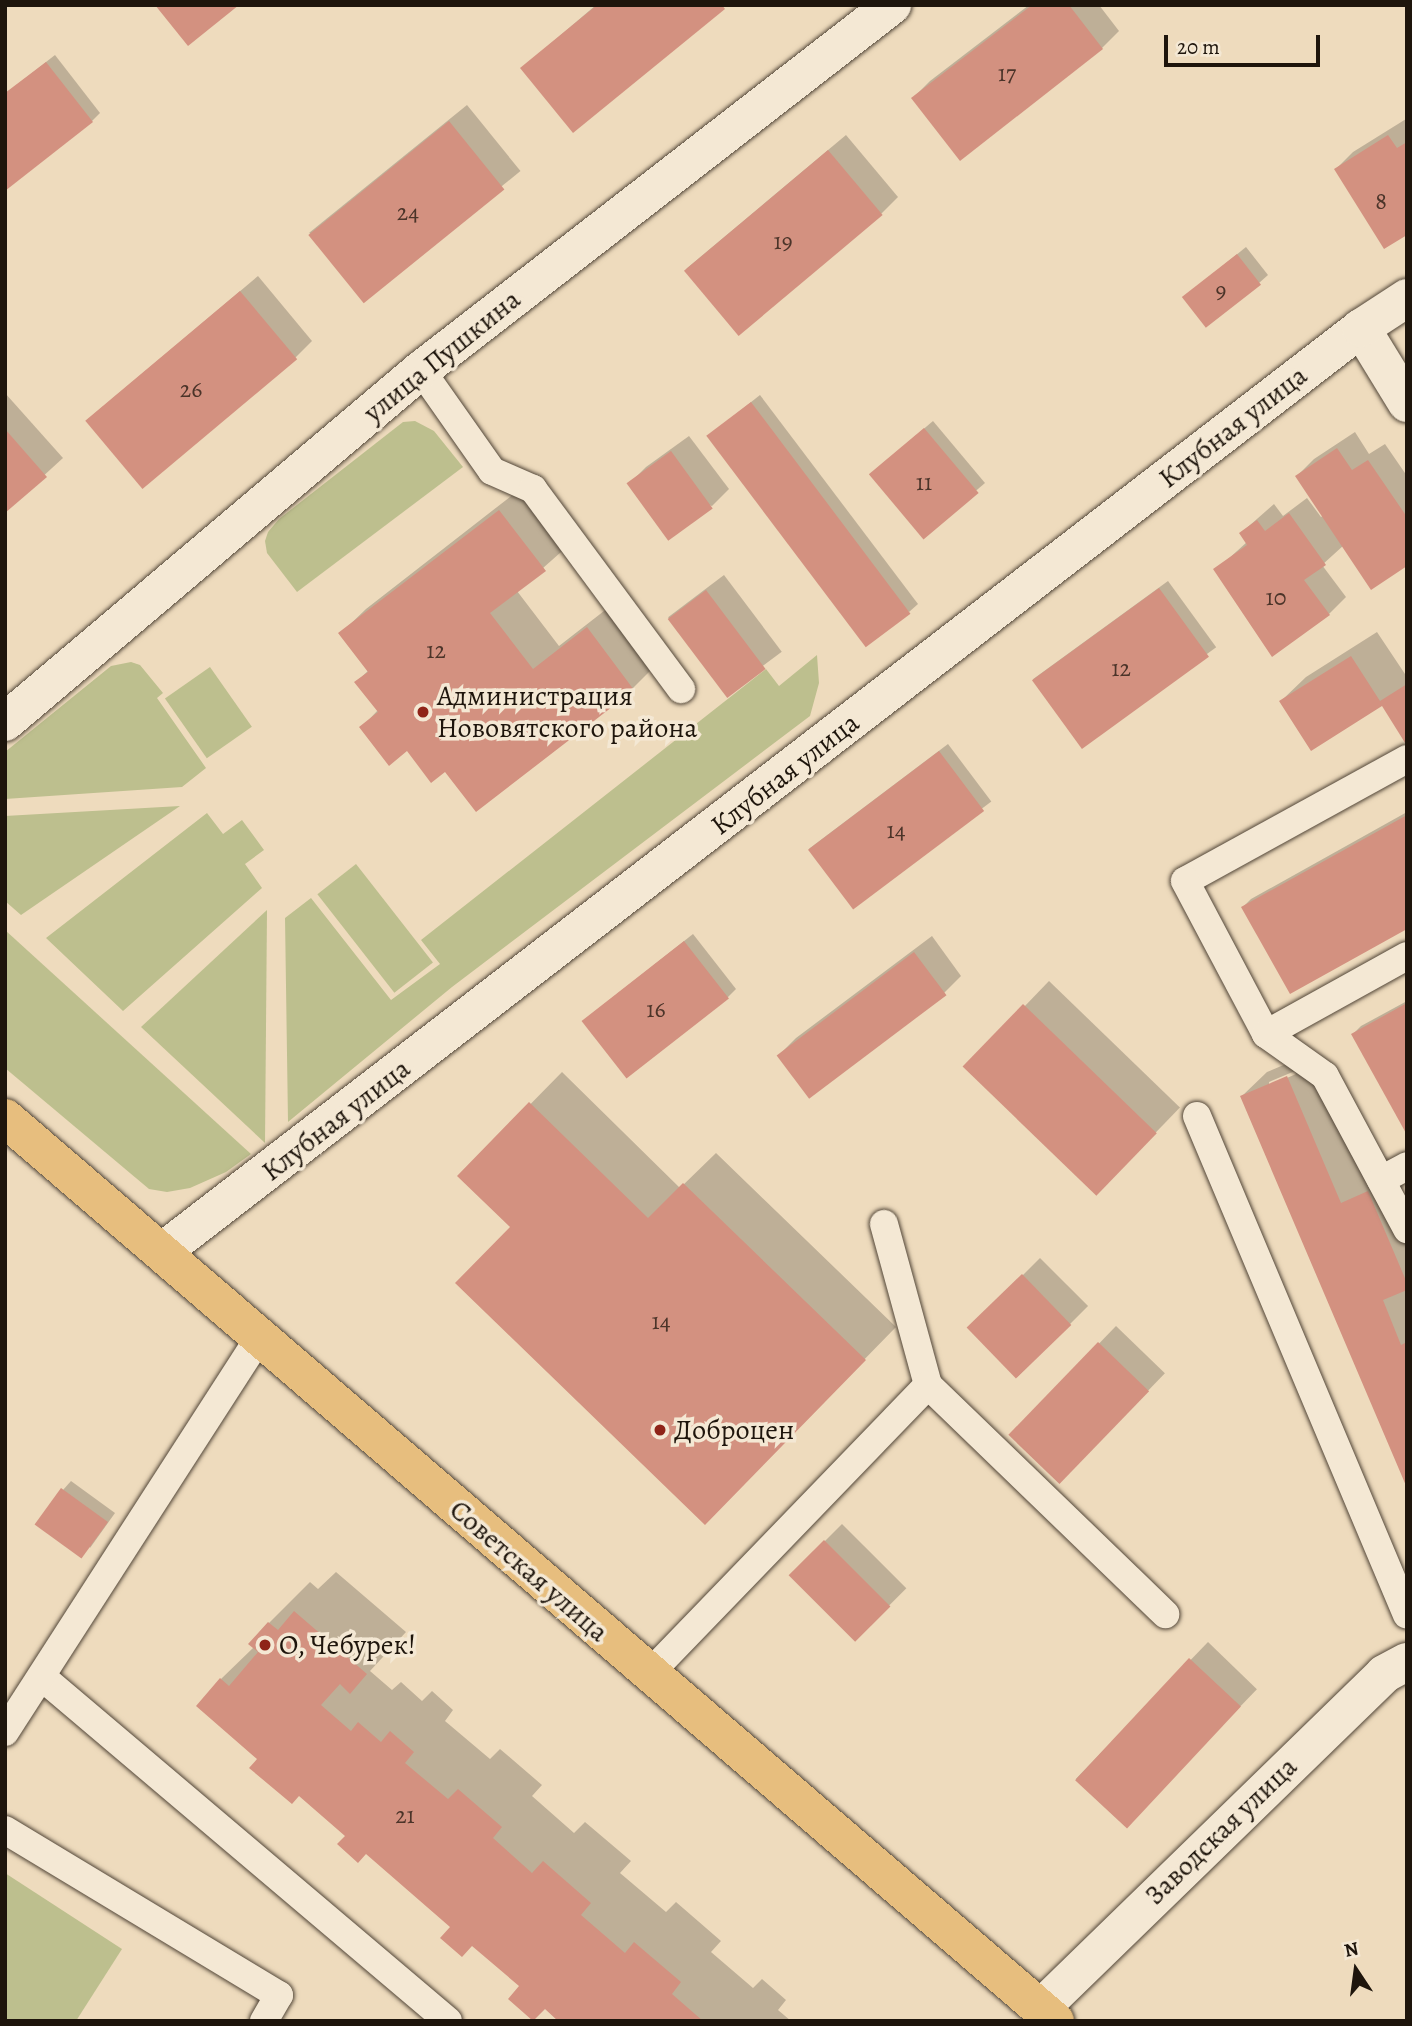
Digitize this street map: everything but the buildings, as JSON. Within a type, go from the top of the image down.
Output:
[{"type":"main road","name":"Советская улица","points":[[5,1118],[1048,2014]]},
{"type":"street","name":"улица Пушкина","points":[[5,722],[421,370],[892,5]]},
{"type":"street","name":"Клубная улица","points":[[163,1251],[1361,328],[1407,298]]},
{"type":"street","points":[[1361,328],[1407,403]]},
{"type":"street","name":"Заводская улица","points":[[1048,2014],[1384,1674],[1407,1661]]},
{"type":"lane","points":[[421,370],[492,471],[533,489],[681,689]]},
{"type":"lane","points":[[1407,759],[1185,881],[1266,1034],[1325,1076],[1407,1229]]},
{"type":"lane","points":[[1266,1034],[1407,956]]},
{"type":"lane","points":[[1197,1116],[1407,1615]]},
{"type":"lane","points":[[1381,1180],[1407,1166]]},
{"type":"lane","points":[[884,1224],[929,1385],[1165,1614]]},
{"type":"lane","points":[[5,1732],[260,1336]]},
{"type":"lane","points":[[649,1674],[929,1385]]},
{"type":"lane","points":[[42,1676],[448,2021]]},
{"type":"lane","points":[[5,1829],[279,1995],[264,2021]]},
{"type":"green space","points":[[415,421],[434,431],[463,467],[297,592],[267,553],[265,541],[268,532],[279,519],[403,422]]},
{"type":"green space","points":[[817,655],[819,683],[810,716],[452,987],[288,1122],[285,918],[311,898],[391,1000],[440,964],[421,940],[766,669],[779,686]]},
{"type":"green space","points":[[131,662],[140,665],[163,693],[157,698],[206,768],[182,787],[5,799],[5,752],[111,666]]},
{"type":"green space","points":[[210,667],[252,727],[207,758],[165,699]]},
{"type":"green space","points":[[180,806],[21,915],[5,901],[5,816]]},
{"type":"green space","points":[[207,813],[223,834],[242,820],[264,850],[245,864],[262,888],[123,1011],[46,938]]},
{"type":"green space","points":[[356,864],[433,963],[394,993],[317,894]]},
{"type":"green space","points":[[267,910],[265,1143],[141,1027]]},
{"type":"green space","points":[[5,930],[251,1154],[226,1172],[190,1188],[167,1192],[149,1189],[5,1068]]},
{"type":"green space","points":[[5,1873],[122,1949],[76,2021],[5,2021]]},
{"type":"place","name":"Администрация Нововятского района","points":[[423,712]]},
{"type":"place","name":"Доброцен","points":[[660,1430]]},
{"type":"place","name":"О, Чебурек!","points":[[265,1645]]}]
